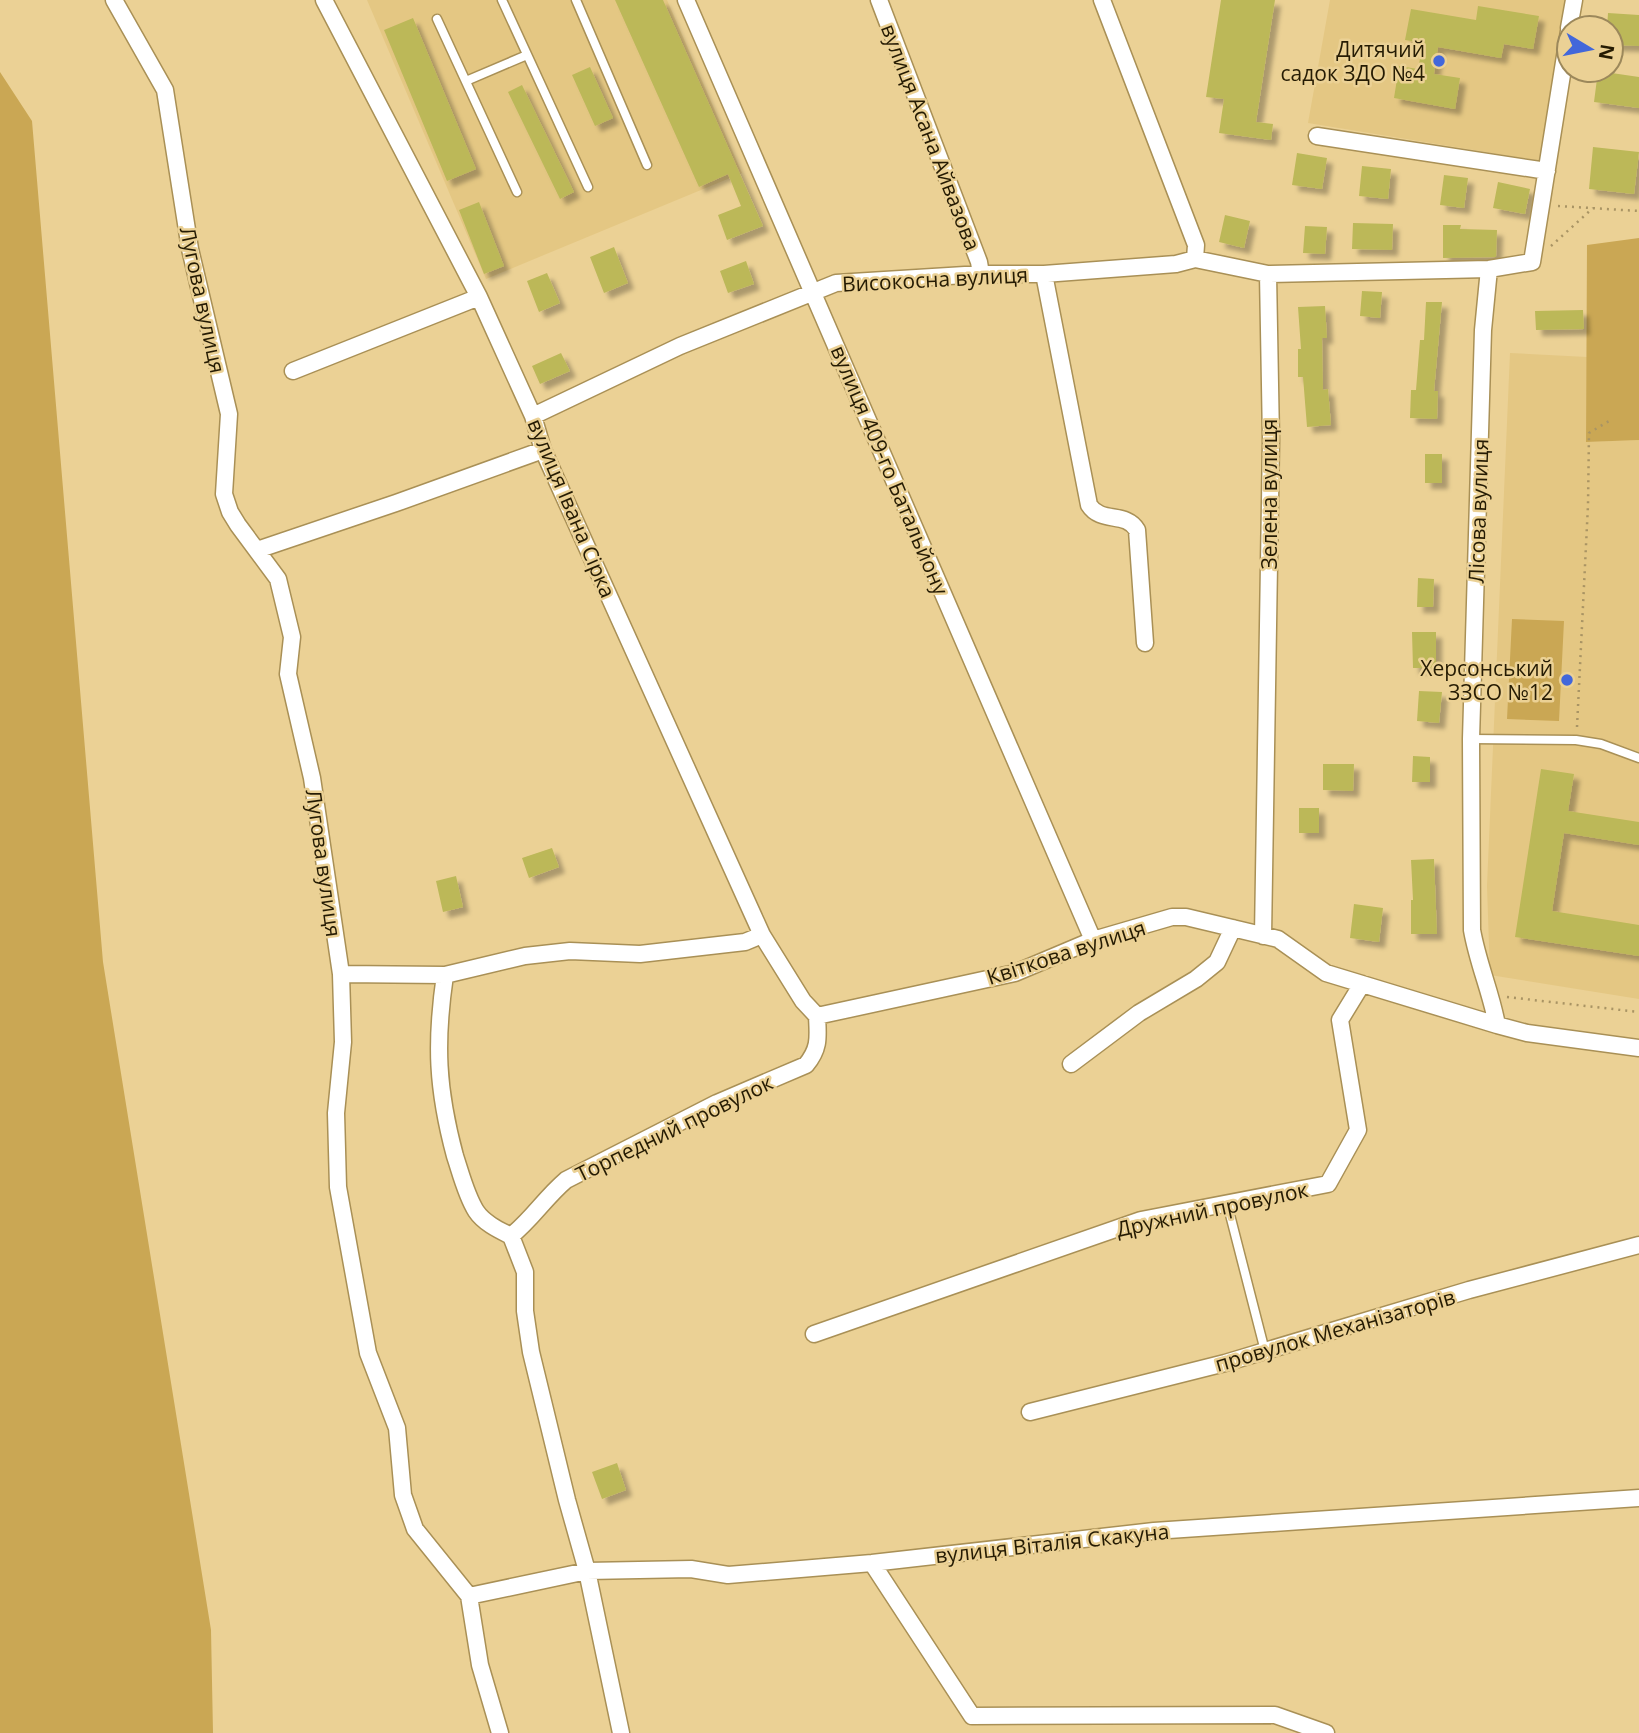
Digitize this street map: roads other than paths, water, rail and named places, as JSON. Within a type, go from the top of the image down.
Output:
[{"type":"street","name":"Лугова вулиця","points":[[114,0],[165,90],[190,249],[229,414],[224,494],[230,512],[278,579],[292,638],[288,674],[312,778],[341,974],[343,1041],[336,1113],[338,1186],[368,1353],[397,1428],[403,1495],[415,1528],[469,1596],[480,1665],[500,1733]]},
{"type":"street","name":"вулиця Івана Сірка","points":[[324,0],[479,298],[533,416],[543,450],[762,935],[803,1001],[817,1016]]},
{"type":"street","name":"вулиця 409-го Батальйону","points":[[686,0],[1093,940]]},
{"type":"street","name":"вулиця Асана Айвазова","points":[[879,0],[979,262],[981,274]]},
{"type":"street","points":[[1102,0],[1196,245],[1195,259]]},
{"type":"street","points":[[1268,274],[1489,270],[1532,262],[1561,84]]},
{"type":"street","points":[[1317,136],[1547,172]]},
{"type":"street","name":"Високосна вулиця","points":[[533,416],[680,346],[836,283],[981,274],[1044,274],[1176,264],[1195,259],[1268,274]]},
{"type":"street","name":"Лісова вулиця","points":[[1489,270],[1483,330],[1471,739],[1472,930],[1477,960],[1483,980],[1492,996],[1497,1025]]},
{"type":"street","points":[[1044,274],[1089,505],[1100,516],[1128,520],[1137,530],[1145,643]]},
{"type":"street","name":"Зелена вулиця","points":[[1264,936],[1271,440],[1268,274]]},
{"type":"street","points":[[293,371],[479,298]]},
{"type":"street","points":[[257,550],[543,450]]},
{"type":"street","name":"Квіткова вулиця","points":[[817,1016],[1015,973],[1093,940],[1172,917],[1186,917],[1278,939],[1326,973],[1497,1025],[1527,1033],[1639,1048]]},
{"type":"street","points":[[1071,1064],[1139,1013],[1196,979],[1217,962],[1233,928]]},
{"type":"street","points":[[341,974],[445,975],[525,957],[570,951],[640,954],[745,942],[762,935]]},
{"type":"street","points":[[445,975],[439,1016],[438,1070],[447,1126],[462,1180],[477,1213],[494,1228],[511,1236],[525,1272],[524,1311],[531,1352],[587,1572],[621,1733]]},
{"type":"street","name":"Дружний провулок","points":[[814,1334],[1141,1220],[1328,1184],[1358,1130],[1340,1020],[1362,984]]},
{"type":"street","name":"Торпедний провулок","points":[[511,1236],[530,1221],[546,1197],[566,1180],[717,1103],[806,1065],[816,1054],[817,1016]]},
{"type":"street","name":"провулок Механізаторів","points":[[1030,1412],[1265,1351],[1469,1290],[1639,1245]]},
{"type":"street","name":"вулиця Віталія Скакуна","points":[[469,1596],[587,1572],[691,1569],[728,1575],[872,1563],[1154,1531],[1639,1498]]},
{"type":"street","points":[[872,1563],[972,1725],[1275,1715],[1326,1733]]},
{"type":"lane","points":[[502,0],[587,187]]},
{"type":"lane","points":[[576,0],[647,165]]},
{"type":"lane","points":[[438,19],[517,192]]},
{"type":"lane","points":[[466,81],[527,55]]},
{"type":"lane","points":[[1471,739],[1576,740],[1601,744],[1639,758]]},
{"type":"lane","points":[[1227,1203],[1265,1351]]},
{"type":"place","name":"Дитячий садок ЗДО №4","points":[[1439,61]]},
{"type":"place","name":"Херсонський ЗЗСО №12","points":[[1567,680]]}]
